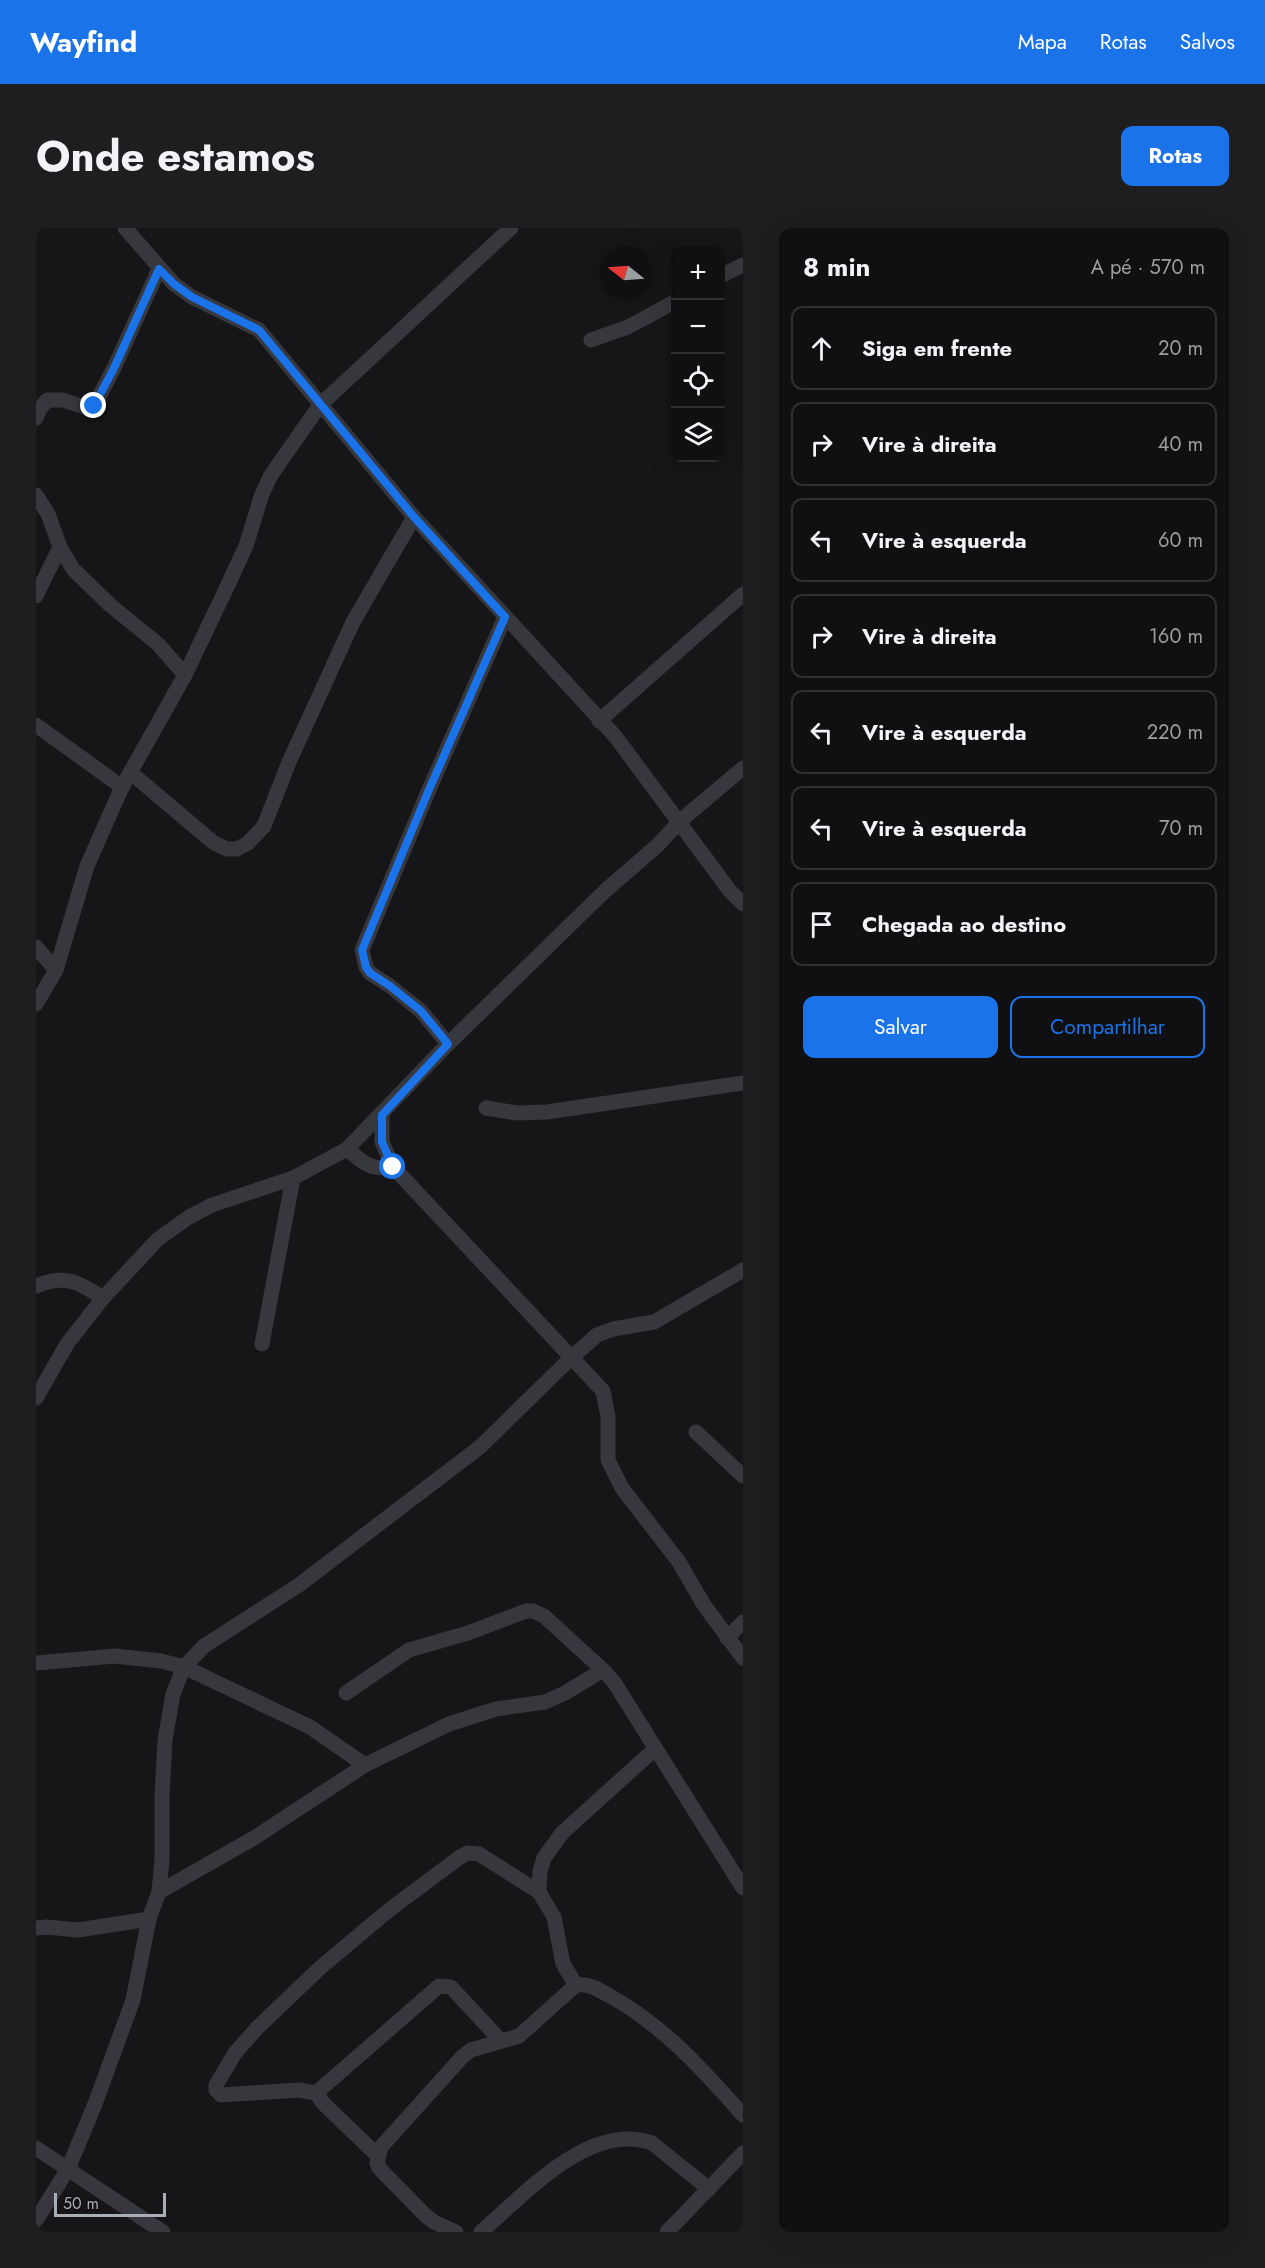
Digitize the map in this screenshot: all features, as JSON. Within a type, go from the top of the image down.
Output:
[{"type":"street","points":[[125,228],[174,284],[192,297],[259,330],[414,517],[615,736],[730,891],[743,904]]},
{"type":"street","points":[[36,1004],[56,970],[87,866],[122,787],[185,675],[246,546],[262,494],[271,475],[320,405],[511,228]]},
{"type":"street","points":[[725,274],[743,265]]},
{"type":"street","points":[[36,418],[47,400],[63,400],[90,409],[94,406],[159,269]]},
{"type":"street","points":[[591,340],[628,327],[671,303]]},
{"type":"street","points":[[36,495],[48,514],[60,548],[73,569],[110,605],[158,644],[185,675]]},
{"type":"street","points":[[130,772],[214,843],[227,849],[237,849],[248,843],[264,826],[353,622],[414,517]]},
{"type":"street","points":[[36,596],[60,548]]},
{"type":"street","points":[[599,721],[743,594]]},
{"type":"street","points":[[448,1044],[421,1011],[370,973],[366,967],[362,950],[505,617]]},
{"type":"street","points":[[36,725],[122,787]]},
{"type":"street","points":[[36,1398],[67,1344],[103,1298],[158,1239],[189,1217],[212,1205],[293,1178],[348,1149],[448,1044],[606,890],[658,845],[679,822],[743,768]]},
{"type":"street","points":[[36,947],[56,970]]},
{"type":"street","points":[[486,1108],[517,1113],[547,1112],[743,1083]]},
{"type":"street","points":[[382,1115],[382,1142],[393,1167],[603,1391],[608,1417],[608,1460],[622,1488],[679,1562],[704,1605],[743,1658]]},
{"type":"street","points":[[348,1149],[368,1166],[376,1169],[393,1167]]},
{"type":"street","points":[[262,1344],[293,1178]]},
{"type":"street","points":[[36,2220],[68,2169],[95,2104],[123,2029],[141,1963],[149,1919],[159,1892],[165,1740],[173,1694],[184,1667],[204,1646],[299,1585],[480,1447],[597,1335],[613,1329],[654,1322],[743,1270]]},
{"type":"street","points":[[36,1286],[53,1281],[74,1280],[103,1298]]},
{"type":"street","points":[[696,1432],[743,1476]]},
{"type":"street","points":[[346,1693],[409,1650],[468,1633],[526,1611],[533,1611],[544,1616],[614,1682],[743,1888]]},
{"type":"street","points":[[727,1638],[743,1622]]},
{"type":"street","points":[[36,1662],[114,1656],[142,1658],[184,1667],[310,1727],[365,1765]]},
{"type":"street","points":[[159,1892],[254,1838],[365,1765],[450,1724],[496,1709],[545,1702],[603,1670]]},
{"type":"street","points":[[539,1892],[540,1871],[544,1858],[562,1833],[655,1749]]},
{"type":"street","points":[[378,2155],[315,2093],[299,2090],[221,2095],[216,2090],[216,2085],[235,2053],[258,2027],[321,1967],[389,1910],[468,1853],[479,1854],[539,1892],[554,1917],[563,1965],[576,1985]]},
{"type":"street","points":[[36,1928],[78,1930],[149,1919]]},
{"type":"street","points":[[456,2232],[434,2222],[425,2215],[379,2168],[377,2163],[381,2147],[463,2056],[471,2050],[519,2036],[576,1985],[590,1985],[623,2003],[659,2028],[687,2053],[743,2115]]},
{"type":"street","points":[[315,2093],[439,1986],[451,1987],[501,2041]]},
{"type":"street","points":[[481,2232],[537,2183],[576,2154],[597,2145],[621,2139],[652,2143],[709,2188]]},
{"type":"street","points":[[36,2148],[163,2232]]},
{"type":"street","points":[[673,2230],[743,2153]]},
{"type":"route","points":[[94,406],[159,269],[192,297],[259,330],[414,517],[505,617],[362,950],[366,967],[370,973],[421,1011],[448,1044],[382,1115],[382,1142],[393,1167]]}]
